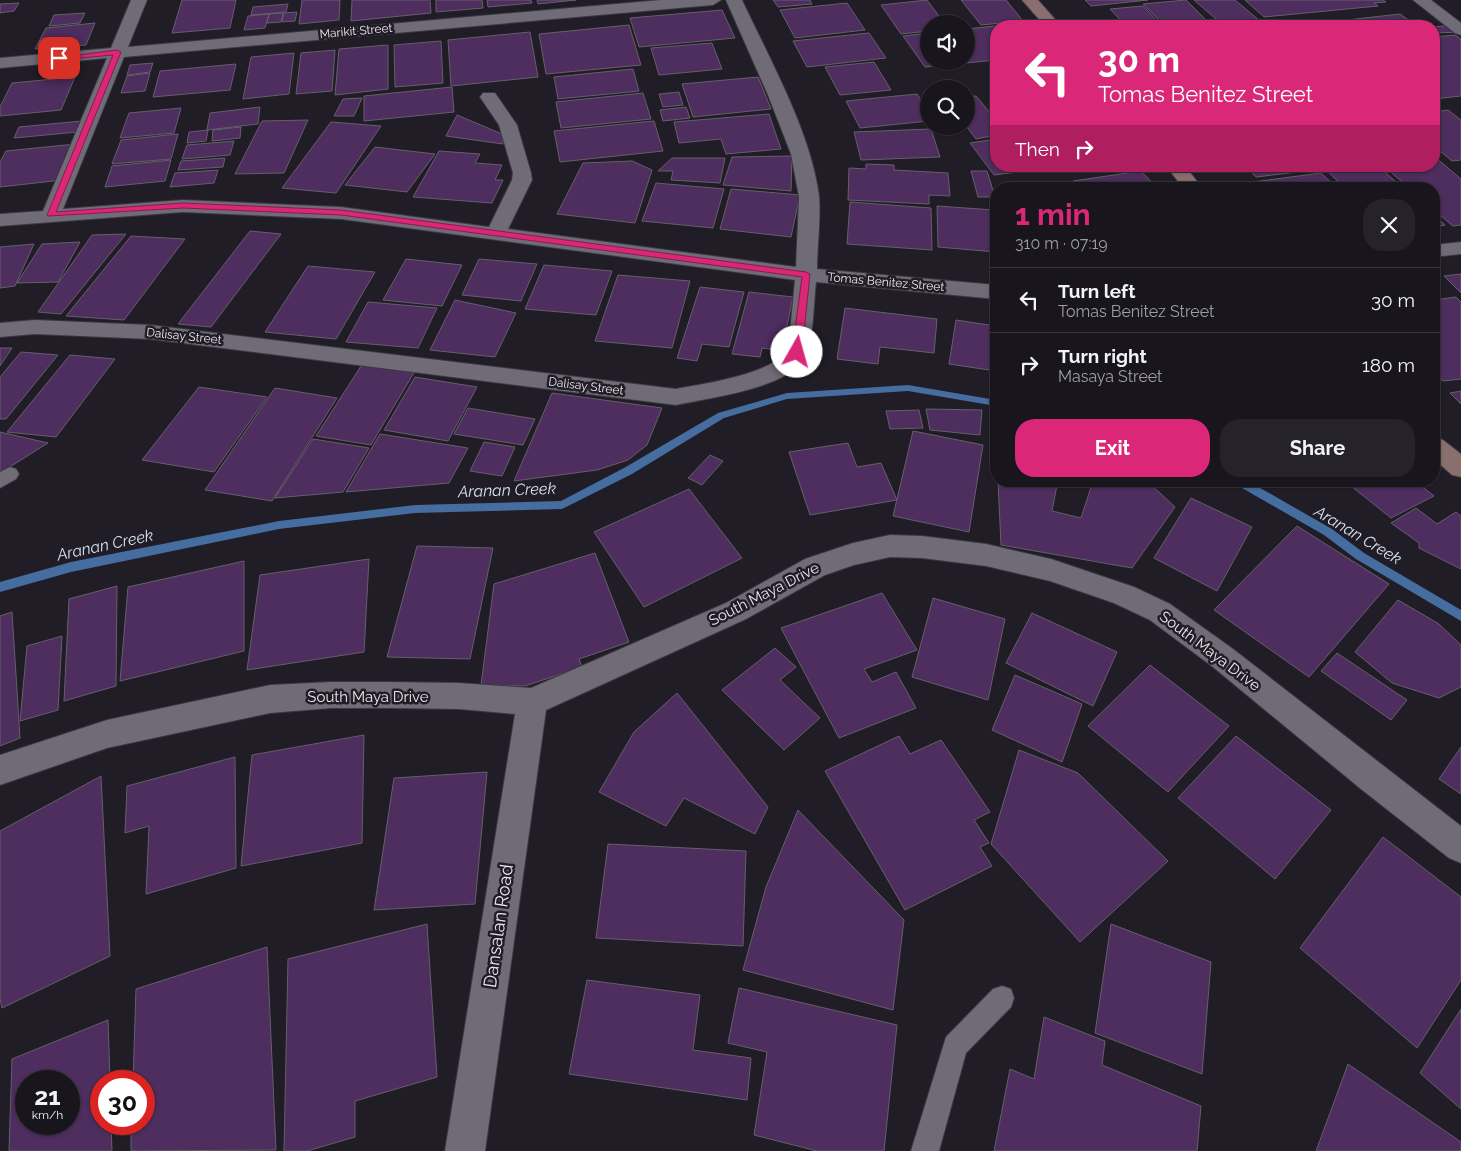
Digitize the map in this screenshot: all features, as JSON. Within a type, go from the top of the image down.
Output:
[{"type":"street","points":[[51,215],[139,0]]},
{"type":"street","name":"Marikit Street","points":[[0,63],[713,0]]},
{"type":"street","name":"Dalisay Street","points":[[0,330],[35,327],[150,332],[676,397],[744,383],[784,367],[797,352],[806,274],[809,197],[800,154],[777,95],[734,0]]},
{"type":"street","points":[[1030,0],[1048,20]]},
{"type":"street","points":[[1421,0],[1461,30]]},
{"type":"street","points":[[489,97],[508,125],[522,172],[522,180],[496,232]]},
{"type":"street","points":[[1180,172],[1188,182]]},
{"type":"street","name":"Tomas Benitez Street","points":[[0,220],[183,206],[341,213],[806,274],[990,291]]},
{"type":"street","points":[[1440,250],[1461,248]]},
{"type":"street","points":[[1440,451],[1461,468]]},
{"type":"street","name":"South Maya Drive","points":[[0,770],[107,734],[270,699],[331,695],[390,695],[459,696],[532,702],[736,611],[814,567],[853,554],[890,546],[922,547],[986,555],[1052,570],[1086,581],[1160,612],[1222,658],[1372,778],[1461,846]]},
{"type":"street","name":"Dansalan Road","points":[[465,1151],[532,702]]},
{"type":"lane","points":[[925,1151],[955,1046],[1002,998]]},
{"type":"building","points":[[182,0],[236,0],[230,28],[172,33]]},
{"type":"building","points":[[302,0],[340,0],[339,20],[299,24]]},
{"type":"building","points":[[352,0],[430,0],[431,13],[351,21]]},
{"type":"building","points":[[436,0],[482,0],[483,8],[436,12]]},
{"type":"building","points":[[487,0],[531,0],[532,3],[488,7]]},
{"type":"building","points":[[537,0],[576,0],[538,4]]},
{"type":"building","points":[[773,0],[810,0],[812,4],[778,7]]},
{"type":"building","points":[[927,0],[938,15],[920,15],[920,32],[901,34],[881,5]]},
{"type":"building","points":[[961,0],[1006,0],[1022,20],[990,20],[990,24],[981,25],[975,15]]},
{"type":"building","points":[[1085,0],[1148,0],[1091,6]]},
{"type":"building","points":[[1186,0],[1206,20],[1159,20],[1143,4]]},
{"type":"building","points":[[1194,0],[1235,0],[1259,20],[1217,20]]},
{"type":"building","points":[[1245,0],[1383,0],[1386,2],[1374,3],[1378,6],[1264,17]]},
{"type":"building","points":[[19,3],[14,11],[0,13],[0,4]]},
{"type":"building","points":[[847,3],[865,30],[795,38],[780,10]]},
{"type":"building","points":[[288,4],[286,12],[251,15],[253,7]]},
{"type":"building","points":[[1143,6],[1156,20],[1120,20],[1110,9]]},
{"type":"building","points":[[722,10],[735,38],[639,47],[630,18]]},
{"type":"building","points":[[297,12],[295,21],[282,22],[284,13]]},
{"type":"building","points":[[85,13],[80,23],[49,26],[54,15]]},
{"type":"building","points":[[283,13],[281,22],[267,23],[269,14]]},
{"type":"building","points":[[269,14],[265,28],[244,30],[248,16]]},
{"type":"building","points":[[1400,14],[1408,20],[1347,20]]},
{"type":"building","points":[[95,23],[86,45],[35,49],[46,28]]},
{"type":"building","points":[[629,25],[641,65],[546,74],[539,34]]},
{"type":"building","points":[[1452,25],[1461,32],[1440,33],[1440,26]]},
{"type":"building","points":[[990,27],[990,61],[975,62],[975,28]]},
{"type":"building","points":[[530,32],[538,77],[451,86],[448,40]]},
{"type":"building","points":[[869,33],[886,58],[807,67],[793,41]]},
{"type":"building","points":[[920,34],[920,60],[903,36]]},
{"type":"building","points":[[1455,35],[1461,39],[1461,96],[1440,98],[1440,36]]},
{"type":"building","points":[[441,41],[443,83],[395,87],[394,45]]},
{"type":"building","points":[[712,43],[722,69],[659,75],[651,48]]},
{"type":"building","points":[[388,45],[388,89],[335,95],[339,49]]},
{"type":"building","points":[[335,50],[332,91],[296,94],[301,53]]},
{"type":"building","points":[[294,53],[289,94],[243,99],[251,57]]},
{"type":"building","points":[[874,62],[891,90],[840,95],[825,67]]},
{"type":"building","points":[[153,63],[150,72],[127,75],[130,65]]},
{"type":"building","points":[[236,64],[230,90],[153,97],[160,71]]},
{"type":"building","points":[[633,69],[639,91],[558,99],[554,77]]},
{"type":"building","points":[[150,73],[145,91],[121,93],[127,76]]},
{"type":"building","points":[[75,77],[61,110],[0,116],[0,107],[12,83]]},
{"type":"building","points":[[758,77],[771,109],[693,117],[682,84]]},
{"type":"building","points":[[452,87],[454,112],[364,121],[364,96]]},
{"type":"building","points":[[679,92],[683,105],[663,107],[659,94]]},
{"type":"building","points":[[643,93],[651,119],[561,128],[556,102]]},
{"type":"building","points":[[917,94],[920,99],[920,122],[860,128],[846,101]]},
{"type":"building","points":[[976,96],[990,113],[990,136],[976,139],[973,135],[975,135]]},
{"type":"building","points":[[362,98],[354,116],[334,116],[343,99]]},
{"type":"building","points":[[260,107],[258,124],[207,130],[210,113]]},
{"type":"building","points":[[686,107],[690,118],[663,121],[660,110]]},
{"type":"building","points":[[181,108],[174,133],[120,138],[129,113]]},
{"type":"building","points":[[1448,110],[1461,120],[1461,160],[1452,161],[1440,151],[1440,111]]},
{"type":"building","points":[[769,114],[781,149],[726,154],[721,139],[679,143],[674,122]]},
{"type":"building","points":[[457,115],[502,134],[503,144],[446,136]]},
{"type":"building","points":[[308,120],[284,173],[235,174],[262,121]]},
{"type":"building","points":[[82,121],[77,132],[14,138],[19,127]]},
{"type":"building","points":[[654,121],[663,151],[560,162],[554,131]]},
{"type":"building","points":[[331,122],[381,126],[336,193],[282,188]]},
{"type":"building","points":[[241,127],[240,138],[212,141],[213,130]]},
{"type":"building","points":[[920,129],[920,135],[933,135],[940,157],[861,160],[854,132]]},
{"type":"building","points":[[208,130],[206,141],[187,143],[189,132]]},
{"type":"building","points":[[178,134],[171,159],[112,164],[121,140]]},
{"type":"building","points":[[990,140],[990,170],[970,143]]},
{"type":"building","points":[[234,141],[230,155],[182,159],[187,145]]},
{"type":"building","points":[[76,144],[62,180],[0,187],[0,162],[6,151]]},
{"type":"building","points":[[375,147],[435,154],[407,192],[345,185]]},
{"type":"building","points":[[439,151],[480,154],[475,163],[502,165],[495,180],[503,180],[492,203],[413,197]]},
{"type":"building","points":[[792,156],[791,191],[723,185],[732,157]]},
{"type":"building","points":[[225,158],[223,167],[178,170],[181,161]]},
{"type":"building","points":[[672,158],[725,158],[720,183],[671,180],[673,171],[658,171]]},
{"type":"building","points":[[171,160],[165,181],[105,187],[112,166]]},
{"type":"building","points":[[632,161],[652,170],[635,223],[557,214],[583,163]]},
{"type":"building","points":[[1440,161],[1461,179],[1461,225],[1453,226],[1440,215],[1440,182],[1402,182],[1391,172],[1440,172]]},
{"type":"building","points":[[866,164],[894,165],[894,170],[948,173],[950,196],[929,195],[929,204],[848,200],[849,168],[866,169]]},
{"type":"building","points":[[218,170],[214,183],[170,187],[175,173]]},
{"type":"building","points":[[971,171],[987,171],[990,182],[990,197],[978,197]]},
{"type":"building","points":[[992,172],[1017,172],[994,175]]},
{"type":"building","points":[[1142,172],[1151,182],[1074,182]]},
{"type":"building","points":[[1251,172],[1298,172],[1256,177]]},
{"type":"building","points":[[1328,172],[1385,172],[1396,182],[1339,182]]},
{"type":"building","points":[[1321,173],[1331,182],[1253,182]]},
{"type":"building","points":[[656,183],[724,189],[713,228],[642,221]]},
{"type":"building","points":[[731,189],[800,195],[791,237],[720,229]]},
{"type":"building","points":[[850,202],[931,208],[932,250],[847,244]]},
{"type":"building","points":[[937,206],[990,210],[990,251],[938,247]]},
{"type":"building","points":[[250,231],[281,234],[211,327],[178,324]]},
{"type":"building","points":[[126,234],[61,314],[38,312],[92,235]]},
{"type":"building","points":[[131,236],[185,239],[124,320],[66,316]]},
{"type":"building","points":[[80,242],[58,282],[17,283],[42,244]]},
{"type":"building","points":[[34,244],[15,286],[0,288],[0,247]]},
{"type":"building","points":[[406,259],[462,265],[442,306],[383,300]]},
{"type":"building","points":[[479,259],[537,264],[521,301],[462,295]]},
{"type":"building","points":[[544,265],[612,271],[596,315],[525,309]]},
{"type":"building","points":[[308,266],[375,272],[336,339],[265,332]]},
{"type":"building","points":[[1461,274],[1461,293],[1444,276]]},
{"type":"building","points":[[618,275],[690,281],[672,348],[595,341]]},
{"type":"building","points":[[700,287],[744,292],[729,347],[702,344],[697,361],[677,358]]},
{"type":"building","points":[[749,292],[793,297],[782,351],[762,348],[760,357],[732,354]]},
{"type":"building","points":[[1456,297],[1461,302],[1461,379],[1443,381],[1440,377],[1440,299]]},
{"type":"building","points":[[455,300],[516,313],[495,357],[430,350]]},
{"type":"building","points":[[368,302],[437,308],[418,348],[346,342]]},
{"type":"building","points":[[845,308],[937,319],[934,353],[880,347],[878,364],[837,359]]},
{"type":"building","points":[[956,320],[990,325],[990,370],[949,364]]},
{"type":"building","points":[[0,348],[12,348],[0,366]]},
{"type":"building","points":[[21,352],[58,355],[6,419],[0,419],[0,377]]},
{"type":"building","points":[[70,355],[115,359],[56,437],[7,432]]},
{"type":"building","points":[[363,363],[415,371],[371,445],[316,436]]},
{"type":"building","points":[[415,377],[477,387],[448,441],[384,430]]},
{"type":"building","points":[[199,387],[267,397],[214,472],[142,460]]},
{"type":"building","points":[[275,388],[337,398],[272,501],[205,490]]},
{"type":"building","points":[[1461,391],[1461,404],[1450,393]]},
{"type":"building","points":[[552,393],[662,408],[647,445],[628,460],[597,470],[514,481]]},
{"type":"building","points":[[468,408],[535,419],[523,445],[454,434]]},
{"type":"building","points":[[926,409],[982,410],[980,435],[930,430]]},
{"type":"building","points":[[919,410],[923,428],[890,429],[886,411]]},
{"type":"building","points":[[913,431],[983,445],[969,532],[893,516]]},
{"type":"building","points":[[0,432],[48,443],[0,473]]},
{"type":"building","points":[[380,434],[468,448],[449,483],[346,492]]},
{"type":"building","points":[[313,439],[369,448],[343,492],[275,498]]},
{"type":"building","points":[[484,442],[515,447],[502,476],[470,471]]},
{"type":"building","points":[[848,443],[857,467],[881,463],[897,500],[810,515],[789,452]]},
{"type":"building","points":[[710,455],[723,461],[702,485],[688,478]]},
{"type":"building","points":[[998,487],[1057,487],[1052,511],[1081,518],[1091,487],[1153,487],[1175,507],[1132,568],[1001,545]]},
{"type":"building","points":[[1352,487],[1423,487],[1434,496],[1391,518]]},
{"type":"building","points":[[689,489],[742,558],[644,607],[594,532]]},
{"type":"building","points":[[1191,498],[1252,527],[1217,591],[1154,558]]},
{"type":"building","points":[[1416,508],[1437,524],[1456,512],[1461,516],[1461,569],[1419,548],[1419,543],[1391,523]]},
{"type":"building","points":[[1297,526],[1389,584],[1309,677],[1214,610]]},
{"type":"building","points":[[417,546],[493,548],[470,659],[387,657]]},
{"type":"building","points":[[595,553],[629,642],[579,659],[582,667],[525,686],[481,685],[494,584]]},
{"type":"building","points":[[369,559],[364,652],[247,670],[260,575]]},
{"type":"building","points":[[244,561],[244,651],[120,681],[128,587]]},
{"type":"building","points":[[117,586],[116,686],[64,701],[69,599]]},
{"type":"building","points":[[882,593],[917,650],[864,669],[872,682],[896,672],[916,708],[839,738],[781,628]]},
{"type":"building","points":[[933,598],[1005,619],[988,700],[912,677]]},
{"type":"building","points":[[1398,600],[1439,624],[1461,645],[1461,687],[1439,698],[1392,683],[1355,652]]},
{"type":"building","points":[[12,612],[20,738],[0,746],[0,616]]},
{"type":"building","points":[[1032,613],[1117,652],[1093,706],[1006,663]]},
{"type":"building","points":[[62,636],[58,710],[20,721],[27,646]]},
{"type":"building","points":[[775,648],[796,667],[780,680],[820,718],[784,750],[722,690]]},
{"type":"building","points":[[1337,653],[1407,700],[1391,720],[1321,671]]},
{"type":"building","points":[[1150,665],[1229,726],[1168,792],[1088,726]]},
{"type":"building","points":[[1015,675],[1082,704],[1062,762],[992,730]]},
{"type":"building","points":[[677,693],[768,807],[755,834],[684,798],[666,826],[599,792],[634,732]]},
{"type":"building","points":[[364,735],[362,843],[241,866],[252,755]]},
{"type":"building","points":[[899,736],[910,754],[941,740],[990,812],[974,820],[989,843],[980,847],[992,866],[905,910],[825,771]]},
{"type":"building","points":[[1236,736],[1331,810],[1275,879],[1178,798]]},
{"type":"building","points":[[1461,747],[1461,794],[1439,779]]},
{"type":"building","points":[[1019,750],[1078,773],[1168,861],[1080,942],[991,844]]},
{"type":"building","points":[[235,757],[236,868],[146,894],[149,826],[125,833],[127,786]]},
{"type":"building","points":[[487,772],[475,904],[374,910],[394,778]]},
{"type":"building","points":[[101,776],[110,956],[2,1008],[0,999],[0,831]]},
{"type":"building","points":[[798,810],[904,920],[893,1010],[743,970],[766,887]]},
{"type":"building","points":[[1383,837],[1461,897],[1461,980],[1417,1048],[1300,948]]},
{"type":"building","points":[[608,844],[746,851],[743,946],[596,938]]},
{"type":"building","points":[[427,924],[437,1077],[355,1101],[355,1137],[307,1151],[284,1151],[288,959]]},
{"type":"building","points":[[1111,924],[1211,962],[1202,1074],[1095,1033]]},
{"type":"building","points":[[267,947],[276,1150],[131,1151],[131,1135],[155,1135],[155,1070],[133,1070],[136,989]]},
{"type":"building","points":[[587,980],[700,995],[693,1050],[751,1058],[747,1100],[569,1074]]},
{"type":"building","points":[[739,988],[897,1025],[884,1151],[817,1151],[754,1135],[767,1052],[728,1043]]},
{"type":"building","points":[[1461,1009],[1461,1109],[1420,1073]]},
{"type":"building","points":[[1044,1017],[1105,1041],[1102,1065],[1201,1106],[1197,1151],[994,1151],[1010,1069],[1034,1079]]},
{"type":"building","points":[[108,1020],[110,1070],[90,1070],[90,1135],[111,1135],[112,1151],[9,1151],[12,1059]]},
{"type":"building","points":[[1348,1064],[1461,1142],[1461,1151],[1316,1151]]},
{"type":"waterway","name":"Aranan Creek","points":[[0,587],[71,567],[279,525],[415,509],[562,505],[628,471],[721,415],[787,396],[908,388],[990,402]]},
{"type":"waterway","name":"Aranan Creek","points":[[1249,487],[1328,532],[1360,556],[1461,616]]},
{"type":"route","points":[[59,58],[117,52],[51,215],[183,206],[341,213],[806,274],[797,352]]}]
